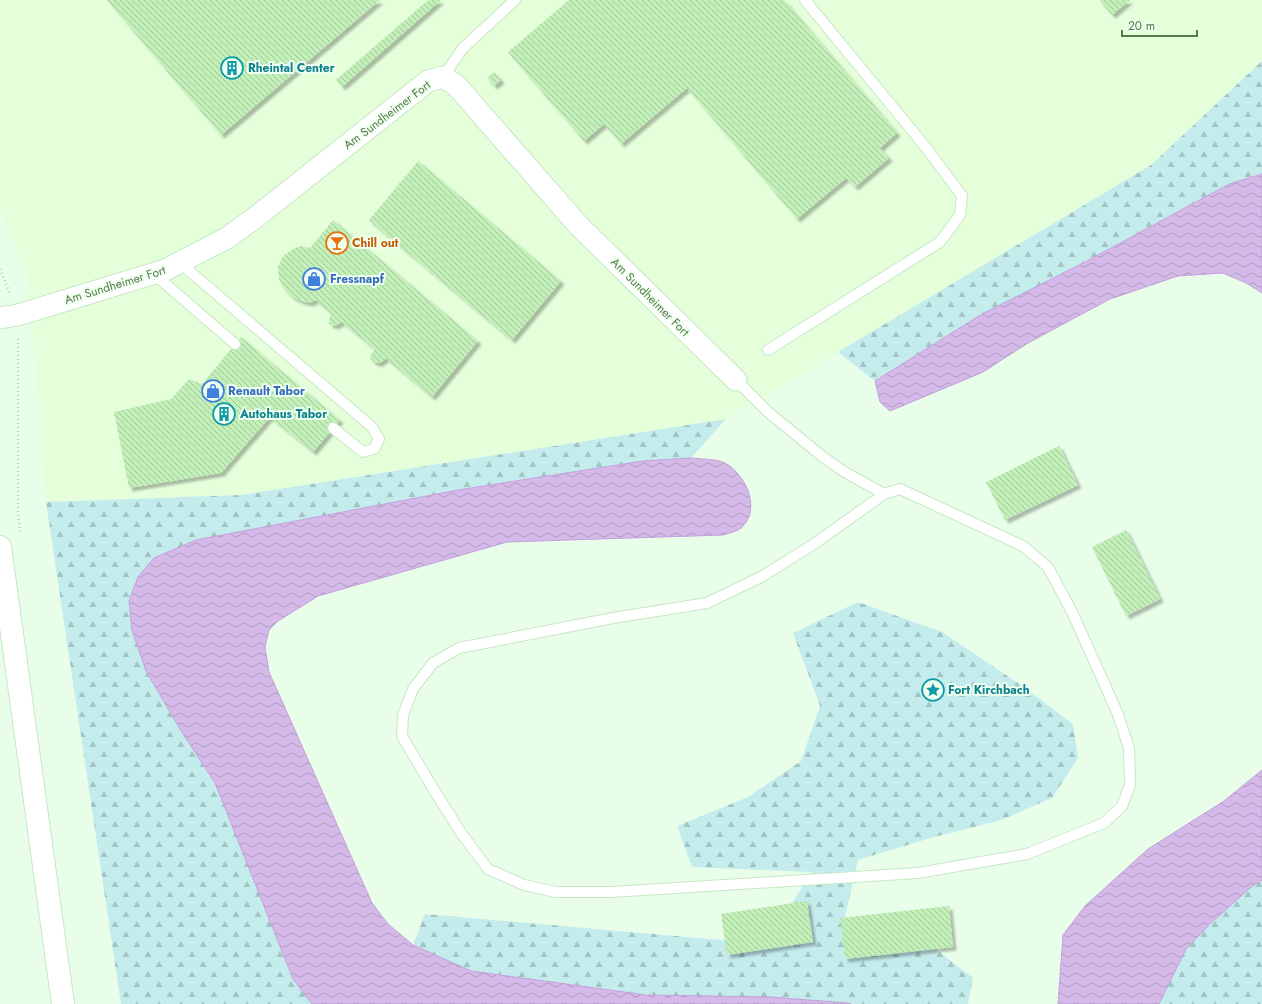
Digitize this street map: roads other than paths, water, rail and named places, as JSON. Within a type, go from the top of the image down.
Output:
[{"type":"street","name":"Am Sundheimer Fort","points":[[9,316],[154,274],[180,263],[227,238],[256,217],[428,81],[443,77],[456,85],[579,226],[736,380]]},
{"type":"street","points":[[0,547],[63,1004]]},
{"type":"lane","points":[[443,77],[463,48],[515,0]]},
{"type":"lane","points":[[768,350],[940,242],[960,215],[962,196],[928,150],[805,0]]},
{"type":"lane","points":[[180,263],[372,427],[379,439],[374,449],[363,452],[333,428]]},
{"type":"lane","points":[[154,274],[235,344]]},
{"type":"lane","points":[[736,380],[768,412],[823,457],[843,471],[884,494],[900,489],[1023,546],[1048,567],[1072,612],[1114,705],[1129,748],[1130,785],[1122,806],[1104,823],[1027,854],[918,873],[611,892],[556,892],[524,885],[488,869],[453,821],[402,736],[403,715],[413,689],[433,663],[459,648],[613,618],[707,603],[761,577],[814,544],[884,494]]},
{"type":"water","points":[[1262,174],[1262,293],[1246,283],[1223,273],[1178,276],[1110,299],[1028,343],[983,372],[890,411],[880,402],[875,381],[982,314],[1089,260],[1229,184]]},
{"type":"water","points":[[691,458],[713,460],[725,463],[739,475],[748,492],[751,510],[743,526],[739,529],[723,535],[507,542],[318,596],[278,621],[269,630],[265,647],[269,672],[372,903],[388,924],[413,945],[471,971],[646,995],[770,997],[851,1004],[312,1004],[293,979],[215,783],[180,729],[146,671],[132,630],[129,601],[138,577],[154,558],[196,540],[458,490],[643,461]]},
{"type":"water","points":[[1262,770],[1262,880],[1250,888],[1210,924],[1186,949],[1159,1004],[1058,1004],[1063,935],[1085,906],[1148,849],[1224,801]]},
{"type":"place","name":"Rheintal Center","points":[[232,68]]},
{"type":"place","name":"Chill out","points":[[337,243]]},
{"type":"place","name":"Fressnapf","points":[[314,279]]},
{"type":"place","name":"Renault Tabor","points":[[213,391]]},
{"type":"place","name":"Autohaus Tabor","points":[[224,414]]},
{"type":"place","name":"Fort Kirchbach","points":[[933,690]]}]
